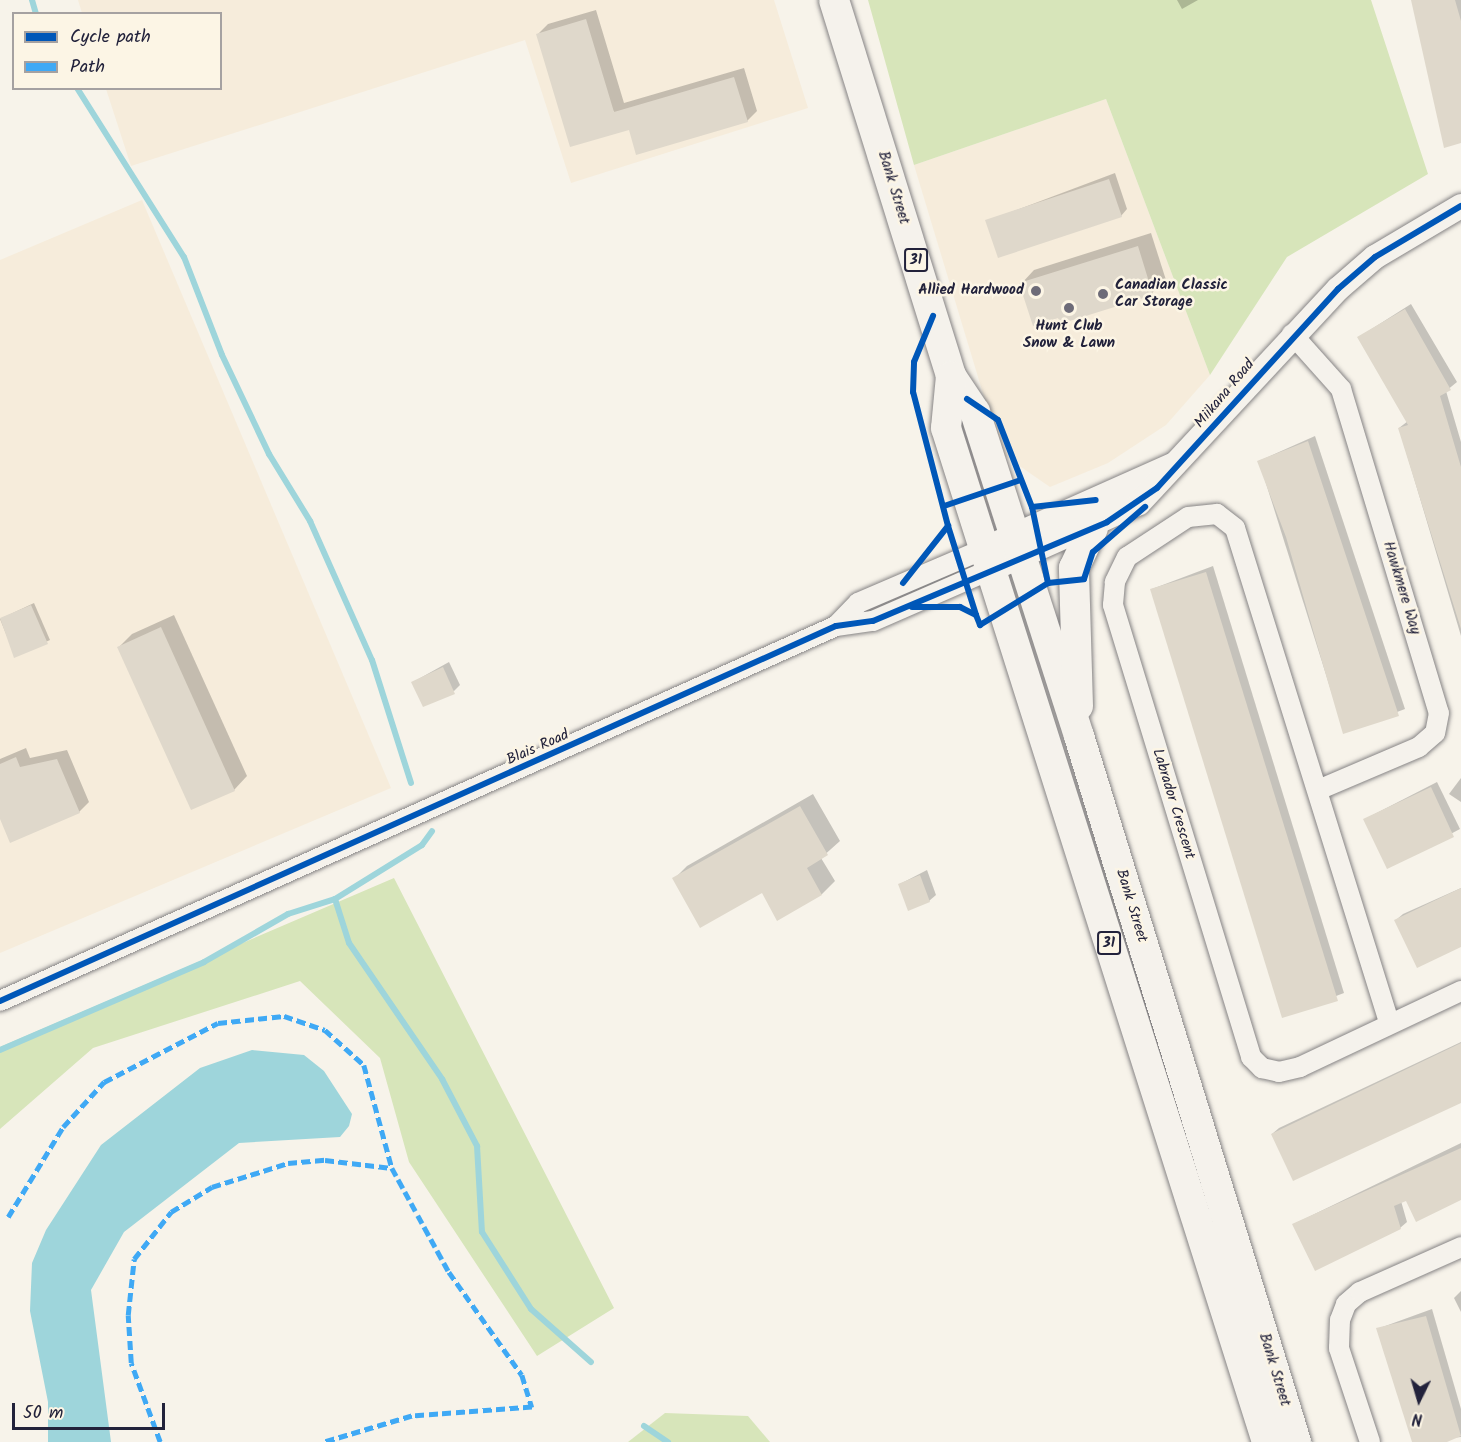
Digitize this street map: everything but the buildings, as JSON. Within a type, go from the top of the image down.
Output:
[{"type":"main road","name":"Bank Street","points":[[834,0],[951,376],[975,412],[1016,547],[1079,736],[1296,1442]]},
{"type":"main road","name":"Bank Street","points":[[951,376],[946,428],[1267,1442]]},
{"type":"main road","points":[[1079,736],[1074,568],[1093,528]]},
{"type":"street","name":"Miikana Road","points":[[1016,547],[1093,528],[1139,503],[1178,463],[1292,334],[1375,257],[1461,206]]},
{"type":"street","name":"Hawkmere Way","points":[[1292,334],[1341,389],[1439,713],[1434,733],[1419,747],[1318,790]]},
{"type":"street","name":"Miikana Road","points":[[987,560],[1178,463]]},
{"type":"street","name":"Labrador Crescent","points":[[1217,514],[1235,528],[1389,1022],[1299,1067],[1279,1071],[1262,1068],[1244,1040],[1113,605],[1115,582],[1127,557],[1188,517],[1217,514]]},
{"type":"street","name":"Blais Road","points":[[0,1000],[836,626],[858,603],[987,560]]},
{"type":"street","points":[[1389,1022],[1461,991]]},
{"type":"street","points":[[1370,1442],[1340,1348],[1340,1320],[1346,1304],[1360,1292],[1461,1247]]},
{"type":"shaded area","points":[[78,0],[774,0],[808,108],[571,183],[525,40],[131,166],[106,90],[222,90],[222,12],[82,12]]},
{"type":"shaded area","points":[[1106,99],[1210,375],[1166,425],[1108,463],[1050,487],[1001,453],[914,165]]},
{"type":"shaded area","points":[[142,200],[391,788],[0,953],[0,260]]},
{"type":"green space","points":[[868,0],[1371,0],[1428,174],[1287,257],[1210,375],[1106,99],[914,165]]},
{"type":"green space","points":[[394,878],[614,1308],[537,1356],[409,1162],[380,1058],[300,981],[93,1048],[0,1129],[0,1047]]},
{"type":"green space","points":[[665,1413],[748,1416],[770,1442],[628,1442]]},
{"type":"water","points":[[252,1050],[304,1055],[324,1071],[352,1114],[349,1126],[340,1137],[239,1143],[124,1232],[91,1290],[111,1442],[48,1442],[48,1402],[30,1311],[32,1263],[46,1230],[101,1145],[200,1068]]},
{"type":"waterway","points":[[32,0],[35,12]]},
{"type":"waterway","points":[[78,90],[184,257],[222,355],[269,454],[310,521],[372,660],[411,783]]},
{"type":"waterway","points":[[0,1050],[204,962],[288,914],[335,899],[422,845],[432,831]]},
{"type":"waterway","points":[[335,899],[349,943],[442,1079],[477,1146],[482,1232],[531,1309],[591,1362]]},
{"type":"waterway","points":[[644,1426],[668,1442]]},
{"type":"marked path","points":[[8,1217],[63,1127],[104,1082],[218,1023],[284,1016],[325,1030],[364,1065],[392,1168]]},
{"type":"marked path","points":[[160,1442],[131,1363],[128,1315],[134,1259],[171,1212],[212,1187],[288,1163],[325,1160],[392,1168],[449,1272],[522,1375],[532,1407],[412,1416],[325,1442]]},
{"type":"cycle path","points":[[0,1001],[836,626],[873,621],[1107,522],[1157,488],[1338,289],[1375,257],[1461,206]]},
{"type":"cycle path","points":[[903,583],[948,526],[913,392],[914,362],[933,316]]},
{"type":"cycle path","points":[[967,399],[998,420],[1032,507],[1096,500]]},
{"type":"cycle path","points":[[944,506],[1021,480]]},
{"type":"cycle path","points":[[1032,507],[1048,583]]},
{"type":"cycle path","points":[[912,607],[960,607],[976,615],[980,625],[1048,583],[1084,579],[1093,552],[1145,507]]},
{"type":"cycle path","points":[[948,526],[976,615]]},
{"type":"place","name":"Allied Hardwood","points":[[1036,291]]},
{"type":"place","name":"Canadian Classic Car Storage","points":[[1103,294]]},
{"type":"place","name":"Hunt Club Snow & Lawn","points":[[1069,308]]}]
